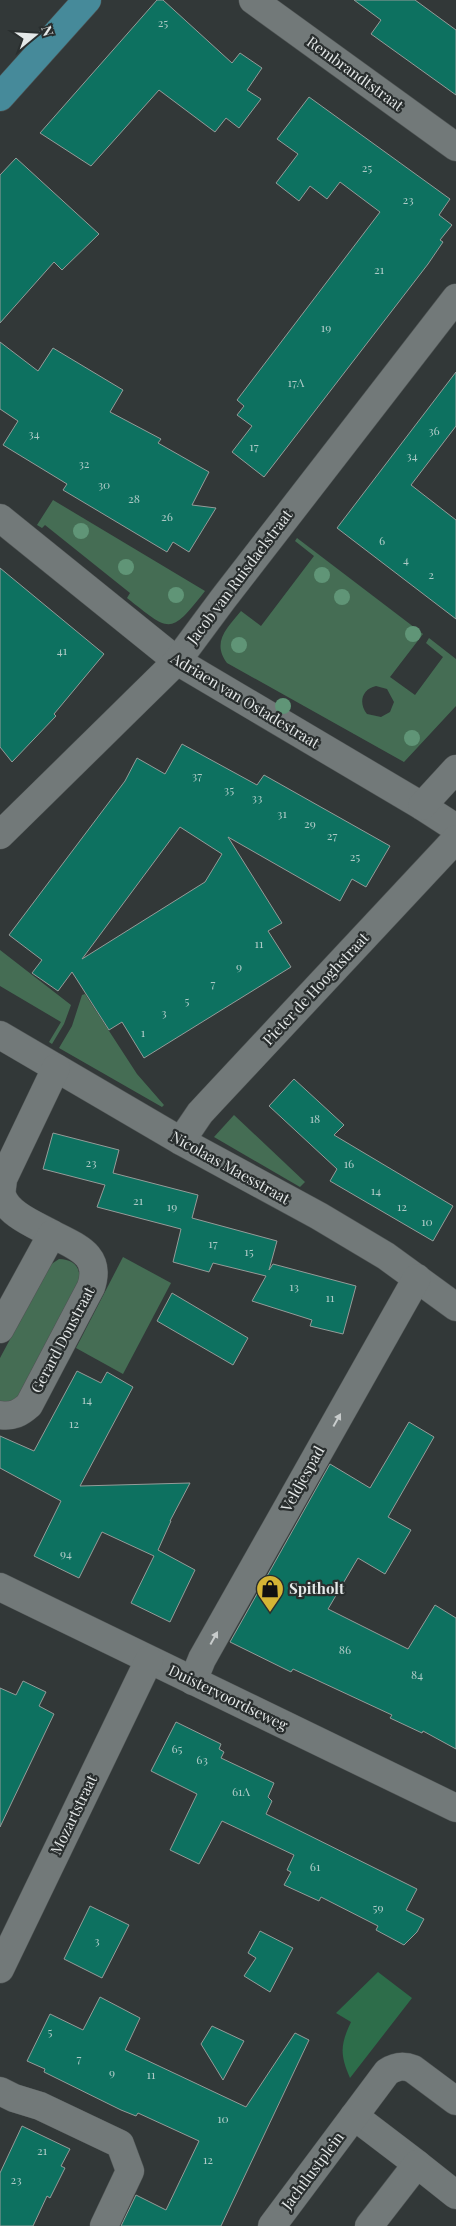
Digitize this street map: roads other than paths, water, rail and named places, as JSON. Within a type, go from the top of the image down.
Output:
[{"type":"main road","points":[[0,97],[87,0]]},
{"type":"street","name":"Rembrandtstraat","points":[[253,0],[456,147]]},
{"type":"street","name":"Jacob van Ruisdaelstraat","points":[[0,835],[177,661],[456,298]]},
{"type":"street","name":"Adriaen van Ostadestraat","points":[[0,518],[177,661],[456,828]]},
{"type":"street","points":[[422,806],[456,769]]},
{"type":"street","name":"Pieter de Hooghstraat","points":[[181,1141],[200,1113],[456,839]]},
{"type":"street","name":"Nicolaas Maesstraat","points":[[0,1035],[181,1141],[319,1216],[386,1256],[456,1307]]},
{"type":"street","name":"Gerard Doustraat","points":[[0,1415],[11,1416],[21,1412],[29,1405],[95,1278],[94,1266],[89,1256],[20,1215],[9,1206],[2,1194],[3,1179],[56,1068]]},
{"type":"street","points":[[0,1329],[52,1234]]},
{"type":"street","name":"Veldjespad","points":[[192,1681],[202,1659],[417,1278]]},
{"type":"street","name":"Duistervoordseweg","points":[[0,1587],[456,1808]]},
{"type":"street","name":"Mozartstraat","points":[[0,1969],[149,1660]]},
{"type":"street","name":"Jachtlustplein","points":[[272,2226],[387,2072],[399,2066],[413,2068],[456,2101]]},
{"type":"street","points":[[0,2091],[14,2098],[40,2106],[120,2144],[130,2171],[104,2226]]},
{"type":"street","name":"Jachtlustplein","points":[[354,2116],[456,2195]]},
{"type":"street","points":[[369,2226],[417,2164]]},
{"type":"place","name":"Spitholt","points":[[270,1613]]}]
